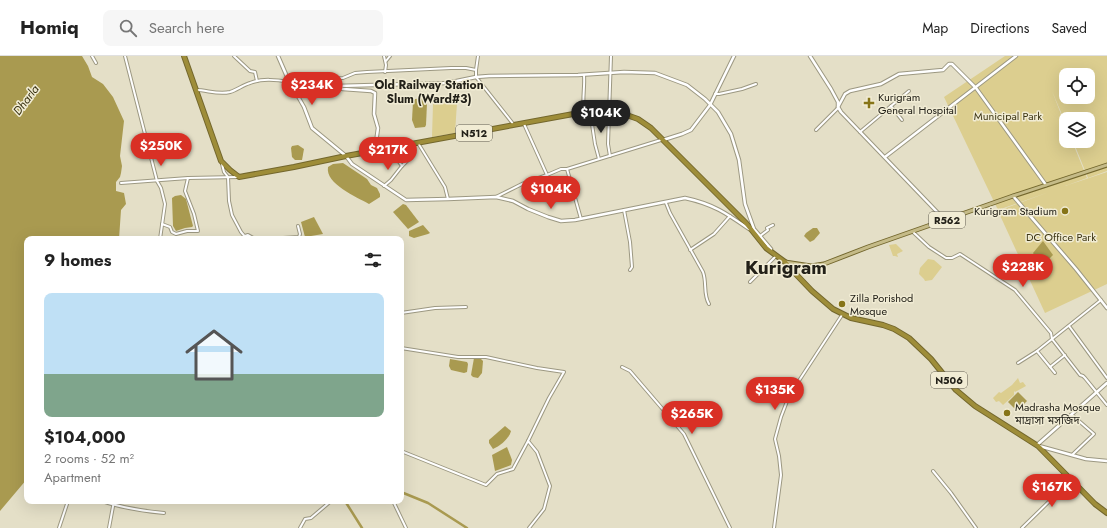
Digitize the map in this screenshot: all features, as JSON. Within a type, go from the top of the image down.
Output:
[{"type":"highway","points":[[184,56],[221,161],[240,177]]},
{"type":"highway","name":"N512","points":[[240,177],[595,110],[621,113],[638,119],[651,128],[746,223],[766,248],[786,262]]},
{"type":"highway","name":"N506","points":[[786,262],[812,291],[842,315],[883,325],[894,329],[909,338],[931,359],[956,390],[975,406],[1038,446],[1095,504],[1107,513]]},
{"type":"main road","name":"R562","points":[[786,262],[811,266],[824,264],[860,249],[913,232],[1013,196],[1107,166]]},
{"type":"street","points":[[92,56],[96,63]]},
{"type":"street","points":[[125,56],[157,181],[161,188],[165,204],[160,236]]},
{"type":"street","points":[[234,56],[250,71],[255,72],[257,81]]},
{"type":"street","points":[[278,56],[304,107],[313,129],[346,156],[352,164],[406,200],[448,200],[496,197],[513,201],[528,209],[554,219],[561,220],[581,219],[685,198],[702,202],[722,210],[752,231]]},
{"type":"street","points":[[384,56],[386,62],[385,72]]},
{"type":"street","points":[[386,62],[390,56]]},
{"type":"street","points":[[478,56],[476,77],[514,125]]},
{"type":"street","points":[[610,156],[608,144],[611,56]]},
{"type":"street","points":[[496,197],[522,184],[561,169],[567,169],[691,130],[710,105],[734,56]]},
{"type":"street","points":[[810,56],[831,88],[838,102],[838,108],[940,215],[949,219]]},
{"type":"street","points":[[885,157],[1016,56]]},
{"type":"street","points":[[816,130],[838,108],[845,94],[850,91],[881,84],[899,74],[944,70],[949,64],[952,64],[976,88],[1046,185]]},
{"type":"street","points":[[290,82],[343,78],[355,73],[451,68],[476,70]]},
{"type":"street","points":[[196,90],[205,90],[216,93],[230,92],[257,81],[278,80],[332,86],[447,83],[476,77],[655,73],[686,85],[705,99],[724,120],[731,134],[739,160],[745,204],[754,229],[776,256],[750,282]]},
{"type":"street","points":[[584,75],[584,112]]},
{"type":"street","points":[[715,94],[742,90],[756,84]]},
{"type":"street","points":[[332,86],[343,89],[373,91],[375,93],[374,114],[378,128],[375,151]]},
{"type":"street","points":[[860,132],[909,91]]},
{"type":"street","points":[[891,106],[902,120]]},
{"type":"street","points":[[590,111],[594,144],[599,159]]},
{"type":"street","points":[[524,124],[547,175]]},
{"type":"street","points":[[418,143],[445,187],[448,200]]},
{"type":"street","points":[[384,186],[411,157],[407,145]]},
{"type":"street","points":[[389,148],[402,166]]},
{"type":"street","points":[[221,161],[224,172],[228,177],[230,209],[244,236]]},
{"type":"street","points":[[567,169],[581,219]]},
{"type":"street","points":[[121,183],[188,178],[240,177]]},
{"type":"street","points":[[162,224],[169,226],[172,232],[176,234],[198,230],[194,214],[185,191],[188,178]]},
{"type":"street","points":[[1013,196],[1076,269],[1107,308]]},
{"type":"street","points":[[666,202],[704,277],[705,296],[709,304]]},
{"type":"street","points":[[624,210],[630,242],[632,267],[630,270]]},
{"type":"street","points":[[940,215],[940,222]]},
{"type":"street","points":[[690,250],[714,234],[730,216]]},
{"type":"street","points":[[760,236],[773,224]]},
{"type":"street","points":[[298,226],[299,236]]},
{"type":"street","points":[[913,232],[929,247],[946,258],[952,258],[960,254],[1010,286],[1031,308],[1051,333],[1052,339],[1080,376],[1083,376],[1107,405]]},
{"type":"street","points":[[1018,364],[1101,300]]},
{"type":"street","points":[[404,313],[435,308],[466,307]]},
{"type":"street","points":[[774,528],[781,475],[775,439],[781,416],[789,396],[842,315]]},
{"type":"street","points":[[1069,326],[1107,378]]},
{"type":"street","points":[[404,348],[458,357],[486,357],[564,372],[553,389],[513,470],[497,474],[486,485],[404,452]]},
{"type":"street","points":[[1037,350],[1055,373]]},
{"type":"street","points":[[1049,366],[1065,355]]},
{"type":"street","points":[[622,367],[630,371],[684,434],[730,528]]},
{"type":"street","points":[[1038,446],[1107,383]]},
{"type":"street","points":[[1071,455],[1094,434],[1072,415]]},
{"type":"street","points":[[528,441],[536,452],[550,486],[544,509],[529,528]]},
{"type":"street","points":[[1038,446],[1090,460],[1107,461]]},
{"type":"street","points":[[933,471],[976,528]]},
{"type":"street","points":[[1022,528],[1072,479]]},
{"type":"street","points":[[60,528],[67,504]]},
{"type":"street","points":[[300,528],[305,519],[310,518],[327,504]]},
{"type":"street","points":[[394,504],[406,528]]},
{"type":"street","points":[[108,528],[113,505],[137,510],[164,513]]},
{"type":"green space","points":[[1005,56],[1107,56],[1107,171],[1088,178],[1076,148],[1095,148],[1095,112],[1061,112],[1052,91],[1060,112],[1059,148],[1075,148],[1087,178],[1065,186],[1107,172],[1107,284],[1045,313],[998,211],[1049,192],[998,210],[944,97]]},
{"type":"green space","points":[[457,103],[455,133],[432,137],[433,104]]},
{"type":"green space","points":[[896,244],[903,251],[897,254],[898,257],[893,256],[889,245]]},
{"type":"green space","points":[[928,259],[934,260],[942,267],[932,280],[925,281],[919,274],[920,268]]},
{"type":"green space","points":[[1018,378],[1020,383],[1023,382],[1026,386],[1015,392],[1014,391],[1014,395],[1003,405],[999,401],[996,402],[993,398],[999,392],[1001,393],[1012,385]]},
{"type":"water","name":"Dharla","points":[[0,56],[82,56],[92,77],[103,84],[113,97],[124,121],[120,156],[122,166],[120,177],[116,182],[116,191],[124,193],[126,204],[121,210],[119,236],[24,236],[24,483],[0,511]]},
{"type":"water","points":[[424,98],[427,103],[426,125],[425,127],[415,128],[412,120],[413,102],[415,99]]},
{"type":"water","points":[[298,145],[304,149],[302,160],[295,160],[292,157],[292,146]]},
{"type":"water","points":[[343,163],[367,179],[371,185],[377,188],[380,197],[369,204],[350,194],[336,184],[328,173],[328,167],[333,164]]},
{"type":"water","points":[[547,193],[554,194],[559,200],[551,205],[548,204],[544,198]]},
{"type":"water","points":[[181,195],[186,199],[193,226],[176,231],[173,226],[172,198]]},
{"type":"water","points":[[403,204],[406,205],[419,222],[408,229],[393,212]]},
{"type":"water","points":[[314,217],[323,234],[305,236],[301,222]]},
{"type":"water","points":[[423,225],[430,233],[414,238],[409,236],[409,231]]},
{"type":"water","points":[[813,228],[817,228],[820,233],[810,242],[804,236]]},
{"type":"water","points":[[1043,241],[1053,255],[1044,264],[1040,263],[1033,253]]},
{"type":"water","points":[[474,358],[481,359],[483,361],[482,373],[478,378],[471,375]]},
{"type":"water","points":[[450,359],[467,362],[467,372],[464,373],[451,370],[449,366]]},
{"type":"water","points":[[1018,392],[1027,401],[1017,411],[1008,402]]},
{"type":"water","points":[[505,426],[511,431],[510,434],[504,442],[493,449],[489,443],[489,440]]},
{"type":"water","points":[[507,447],[512,460],[511,465],[495,471],[492,455]]},
{"type":"waterway","points":[[404,493],[428,503],[467,528]]},
{"type":"waterway","points":[[347,504],[362,528]]},
{"type":"place","name":"Kurigram General Hospital","points":[[869,103]]},
{"type":"place","name":"Kurigram Stadium","points":[[1065,211]]},
{"type":"place","name":"Zilla Porishod Mosque","points":[[842,304]]},
{"type":"place","name":"Madrasha Mosque মাদ্রাসা মসজিদ","points":[[1007,413]]},
{"type":"district","name":"Old Railway Station Slum (Ward#3)","points":[[429,92]]},
{"type":"district","name":"Kurigram","points":[[786,267]]},
{"type":"park label","name":"Municipal Park","points":[[1008,116]]},
{"type":"park label","name":"DC Office Park","points":[[1061,237]]}]
